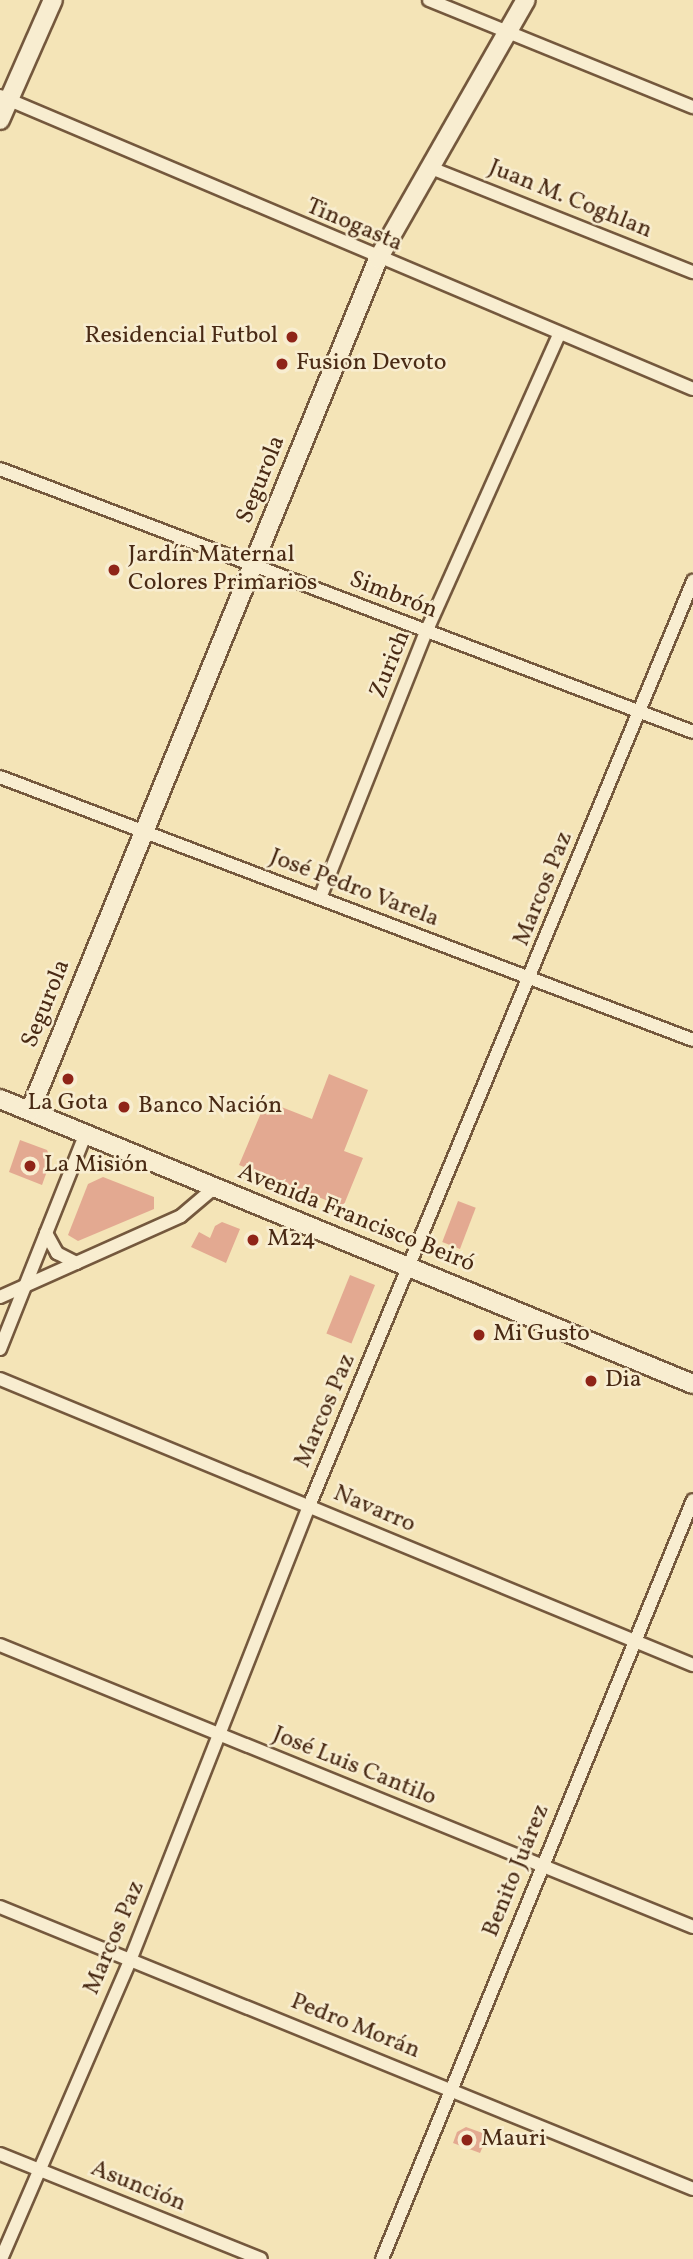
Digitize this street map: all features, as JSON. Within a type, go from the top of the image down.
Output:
[{"type":"street","points":[[0,120],[4,98],[53,0]]},
{"type":"street","points":[[429,0],[693,107]]},
{"type":"street","name":"Segurola","points":[[30,1111],[378,259],[526,0]]},
{"type":"street","name":"Tinogasta","points":[[4,98],[378,259],[693,389]]},
{"type":"street","name":"Juan M. Coghlan","points":[[431,168],[693,272]]},
{"type":"street","name":"Zurich","points":[[320,898],[426,632],[559,335]]},
{"type":"street","name":"Simbrón","points":[[0,469],[693,732]]},
{"type":"street","name":"Marcos Paz","points":[[1,2259],[131,1958],[309,1506],[531,979],[638,710],[693,581]]},
{"type":"street","name":"José Pedro Varela","points":[[0,778],[693,1040]]},
{"type":"street","name":"Avenida Francisco Beiró","points":[[0,1099],[693,1384]]},
{"type":"street","points":[[0,1349],[85,1135]]},
{"type":"street","points":[[0,1297],[181,1216],[214,1188]]},
{"type":"street","points":[[46,1233],[57,1253],[77,1263]]},
{"type":"street","name":"Navarro","points":[[0,1379],[693,1665]]},
{"type":"street","name":"Benito Juárez","points":[[382,2259],[453,2090],[541,1864],[693,1500]]},
{"type":"street","name":"José Luis Cantilo","points":[[0,1645],[693,1927]]},
{"type":"street","name":"Pedro Morán","points":[[0,1907],[131,1958],[693,2189]]},
{"type":"street","name":"Asunción","points":[[0,2154],[261,2259]]},
{"type":"building","points":[[329,1074],[368,1090],[344,1151],[363,1158],[343,1207],[239,1165],[266,1101],[312,1119]]},
{"type":"building","name":"La Misión","points":[[20,1140],[47,1150],[51,1160],[42,1185],[9,1172]]},
{"type":"building","points":[[103,1177],[154,1197],[154,1209],[78,1241],[68,1235],[88,1184]]},
{"type":"building","points":[[458,1201],[476,1208],[460,1249],[442,1242]]},
{"type":"building","points":[[222,1222],[240,1229],[226,1263],[191,1247],[199,1232],[210,1238],[215,1226]]},
{"type":"building","points":[[350,1275],[375,1285],[351,1344],[326,1333]]},
{"type":"building","points":[[466,2127],[488,2135],[480,2153],[453,2143],[457,2132]]},
{"type":"place","name":"Residencial Futbol","points":[[292,337]]},
{"type":"place","name":"Fusion Devoto","points":[[282,364]]},
{"type":"place","name":"Jardín Maternal Colores Primarios","points":[[114,570]]},
{"type":"place","name":"La Gota","points":[[68,1079]]},
{"type":"place","name":"Banco Nación","points":[[124,1107]]},
{"type":"place","name":"La Misión","points":[[30,1166]]},
{"type":"place","name":"M24","points":[[253,1240]]},
{"type":"place","name":"Mi Gusto","points":[[479,1335]]},
{"type":"place","name":"Dia","points":[[591,1381]]},
{"type":"place","name":"Mauri","points":[[467,2140]]}]
